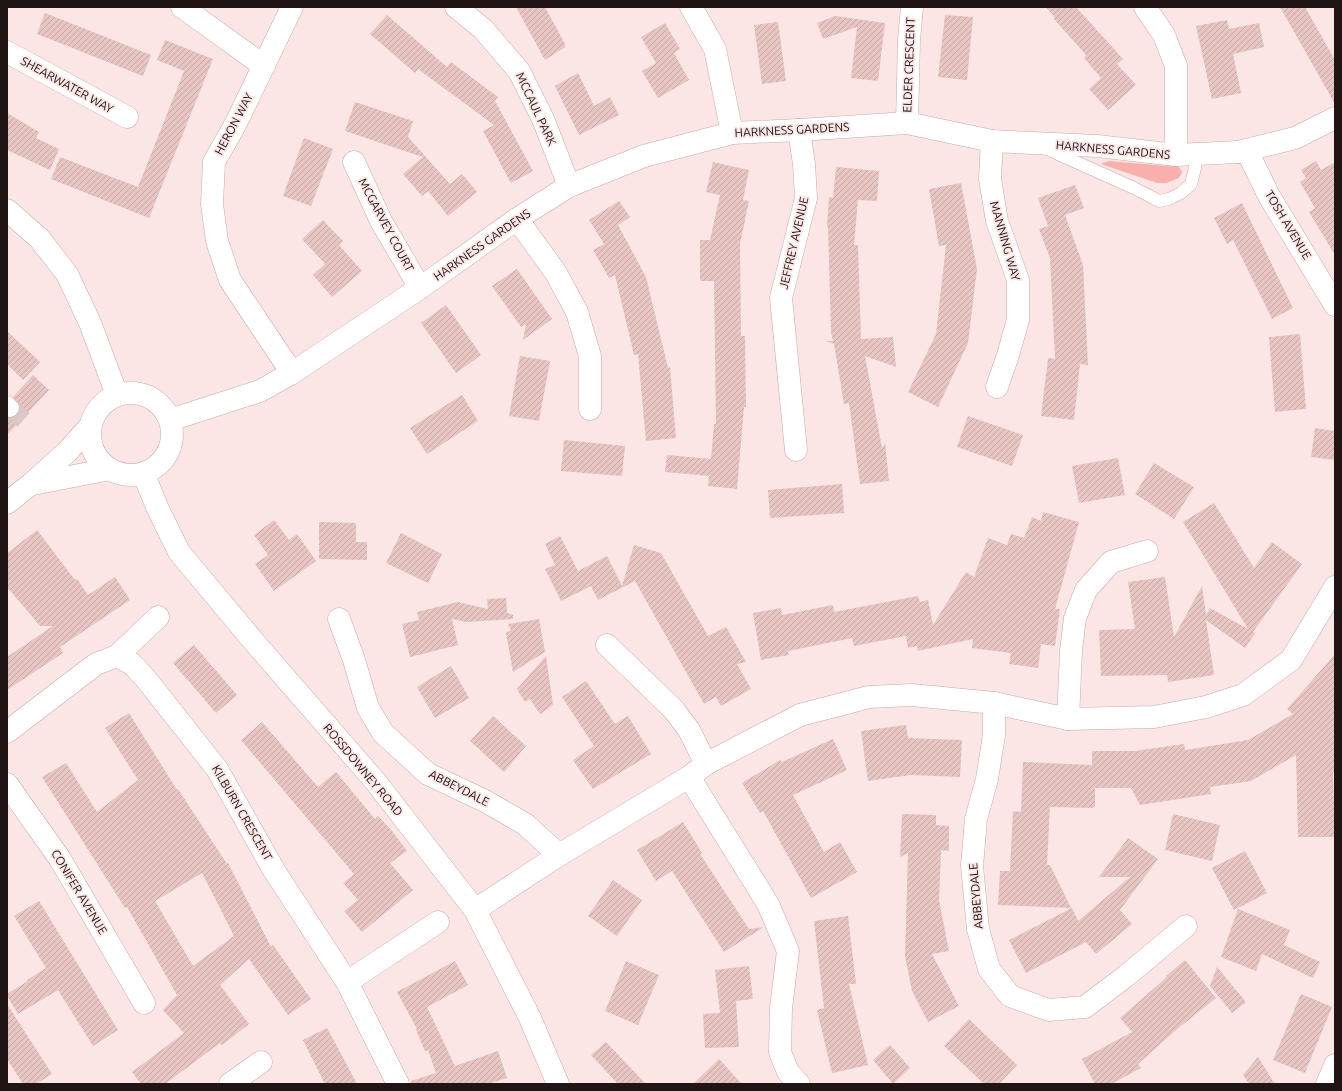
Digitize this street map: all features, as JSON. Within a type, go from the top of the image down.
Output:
[{"type":"street","points":[[182,7],[264,66]]},
{"type":"street","name":"HERON WAY","points":[[292,7],[235,125],[214,162],[212,204],[217,241],[230,280],[292,373]]},
{"type":"street","name":"MCCAUL PARK","points":[[456,7],[483,29],[519,71],[543,119],[569,186]]},
{"type":"street","points":[[691,7],[715,49],[732,133]]},
{"type":"street","name":"ELDER CRESCENT","points":[[907,123],[909,40],[912,7]]},
{"type":"street","points":[[1145,7],[1164,35],[1176,66],[1186,155]]},
{"type":"street","name":"SHEARWATER WAY","points":[[7,52],[127,117]]},
{"type":"street","name":"HARKNESS GARDENS","points":[[170,420],[260,391],[292,373],[420,288],[517,219],[569,186],[644,156],[732,133],[907,123],[992,141],[1097,146],[1186,155],[1238,152],[1294,138],[1335,118]]},
{"type":"street","name":"JEFFREY AVENUE","points":[[796,450],[781,298],[806,198],[804,164],[799,130]]},
{"type":"street","name":"MANNING WAY","points":[[992,141],[990,179],[997,221],[1018,280],[1018,320],[997,387]]},
{"type":"street","name":"TOSH AVENUE","points":[[1238,152],[1247,151],[1269,196],[1335,305]]},
{"type":"street","name":"MCGARVEY COURT","points":[[354,162],[381,221],[420,288]]},
{"type":"street","points":[[7,210],[39,238],[67,274],[90,323],[117,395]]},
{"type":"street","points":[[517,219],[556,273],[577,312],[590,356],[590,410]]},
{"type":"street","points":[[7,503],[67,452],[91,425],[96,412],[105,402],[117,395],[130,393],[143,394],[154,400],[164,409],[170,420],[172,433],[170,446],[164,458],[155,467],[143,473],[132,475],[120,473],[110,469],[101,462],[94,452],[91,439],[91,425]]},
{"type":"street","points":[[31,484],[110,469]]},
{"type":"street","name":"ROSSDOWNEY ROAD","points":[[143,473],[158,509],[180,552],[255,643],[375,781],[475,910],[530,1018],[558,1084]]},
{"type":"street","points":[[1068,719],[1071,651],[1075,618],[1086,590],[1111,562],[1147,551]]},
{"type":"street","points":[[475,910],[559,855],[697,771],[800,715],[869,697],[912,695],[994,703],[1068,719],[1154,717],[1206,707],[1243,695],[1291,660],[1335,587]]},
{"type":"street","points":[[7,732],[96,664],[117,656],[158,617]]},
{"type":"street","name":"ABBEYDALE","points":[[339,619],[354,660],[368,708],[383,733],[428,774],[485,801],[524,824],[559,855]]},
{"type":"street","points":[[607,645],[674,710],[689,730],[697,771],[768,904],[788,951],[781,1008],[780,1052],[788,1072],[800,1084]]},
{"type":"street","name":"KILBURN CRESCENT","points":[[117,656],[132,664],[146,679],[217,769],[276,872],[347,982],[398,1084]]},
{"type":"street","name":"ABBEYDALE","points":[[994,703],[994,735],[987,779],[976,819],[972,866],[978,929],[989,969],[1010,996],[1048,1010],[1085,1007],[1126,976],[1186,926]]},
{"type":"street","name":"CONIFER AVENUE","points":[[7,784],[60,859],[144,1003]]},
{"type":"street","points":[[347,982],[438,922]]},
{"type":"street","points":[[230,1084],[261,1062]]},
{"type":"street","points":[[1327,1084],[1335,1065]]},
{"type":"lane","points":[[1035,143],[1159,201],[1169,199],[1181,193],[1191,184],[1195,168],[1186,155]]},
{"type":"shaded area","points":[[1109,161],[1179,167],[1182,172],[1179,178],[1166,183],[1157,183],[1101,164]]},
{"type":"building","points":[[516,7],[545,7],[565,44],[565,47],[545,60]]},
{"type":"building","points":[[1046,7],[1076,7],[1123,59],[1117,64],[1136,85],[1108,110],[1089,89],[1101,78],[1084,58],[1086,55],[1054,19],[1055,18]]},
{"type":"building","points":[[1280,7],[1305,7],[1335,60],[1335,104]]},
{"type":"building","points":[[45,13],[151,55],[143,76],[37,34]]},
{"type":"building","points":[[387,15],[447,67],[451,62],[498,97],[495,101],[533,171],[511,183],[483,131],[494,125],[418,69],[415,73],[370,34]]},
{"type":"building","points":[[945,15],[973,17],[967,80],[938,77]]},
{"type":"building","points":[[835,16],[885,23],[878,81],[851,78],[857,27],[823,39],[817,23]]},
{"type":"building","points":[[1227,20],[1229,29],[1259,23],[1264,47],[1233,54],[1241,93],[1212,99],[1196,26]]},
{"type":"building","points":[[778,22],[786,81],[762,84],[754,25]]},
{"type":"building","points":[[665,23],[680,49],[674,53],[689,80],[658,98],[642,71],[656,63],[641,37]]},
{"type":"building","points":[[165,40],[213,59],[149,218],[51,179],[60,157],[138,187],[184,71],[157,60]]},
{"type":"building","points":[[578,73],[594,106],[610,97],[619,115],[579,135],[555,86]]},
{"type":"building","points":[[355,102],[413,121],[408,137],[450,184],[462,174],[477,192],[448,216],[428,191],[422,196],[403,174],[423,157],[345,131]]},
{"type":"building","points":[[7,113],[39,132],[36,138],[59,149],[50,170],[7,150]]},
{"type":"building","points":[[304,138],[333,149],[311,206],[283,196]]},
{"type":"building","points":[[1316,161],[1321,170],[1335,162],[1335,255],[1309,212],[1315,208],[1300,182],[1306,178],[1301,170]]},
{"type":"building","points":[[713,162],[749,170],[743,200],[749,201],[740,244],[741,336],[745,336],[746,407],[744,407],[737,489],[708,486],[709,476],[665,472],[667,455],[711,459],[714,424],[716,424],[714,281],[700,281],[700,240],[710,240],[720,195],[706,192]]},
{"type":"building","points":[[836,167],[879,171],[877,201],[858,200],[854,245],[858,245],[861,339],[893,337],[896,367],[865,356],[882,448],[885,443],[889,481],[860,484],[849,403],[844,404],[834,344],[826,341],[833,341],[831,332],[827,227],[829,197],[833,198]]},
{"type":"building","points":[[961,183],[977,269],[968,343],[938,407],[908,392],[936,334],[946,245],[939,246],[929,189]]},
{"type":"building","points":[[1075,185],[1084,208],[1065,215],[1083,265],[1088,365],[1080,364],[1074,420],[1041,416],[1048,358],[1055,359],[1050,258],[1039,229],[1048,226],[1038,198]]},
{"type":"building","points":[[619,201],[630,217],[618,225],[646,277],[668,368],[670,367],[676,438],[646,441],[638,354],[634,355],[615,275],[609,278],[593,250],[604,244],[589,220]]},
{"type":"building","points":[[1242,203],[1293,308],[1272,319],[1233,240],[1227,244],[1214,218]]},
{"type":"building","points":[[323,220],[343,241],[339,245],[362,271],[332,297],[313,275],[325,264],[302,239]]},
{"type":"building","points":[[517,269],[552,319],[523,340],[526,324],[521,327],[492,286]]},
{"type":"building","points":[[446,305],[481,355],[456,373],[421,323]]},
{"type":"building","points":[[7,331],[40,362],[23,380],[7,364]]},
{"type":"building","points":[[1300,334],[1306,409],[1275,412],[1269,337]]},
{"type":"building","points":[[520,356],[550,361],[539,421],[509,416]]},
{"type":"building","points":[[33,375],[49,390],[7,435],[7,418],[17,416],[20,410],[20,405],[13,397]]},
{"type":"building","points":[[462,395],[478,421],[427,454],[410,428]]},
{"type":"building","points":[[968,416],[1023,435],[1012,466],[957,447]]},
{"type":"building","points":[[1315,428],[1335,431],[1335,460],[1311,457]]},
{"type":"building","points":[[564,440],[625,446],[622,476],[561,471]]},
{"type":"building","points":[[1118,458],[1125,495],[1079,503],[1072,466]]},
{"type":"building","points":[[1154,463],[1194,487],[1174,519],[1135,494]]},
{"type":"building","points":[[842,484],[844,513],[770,518],[768,490]]},
{"type":"building","points":[[1214,503],[1254,568],[1272,542],[1302,564],[1253,632],[1255,633],[1245,648],[1206,620],[1214,675],[1168,682],[1167,675],[1101,676],[1099,630],[1135,629],[1128,582],[1165,577],[1174,637],[1202,586],[1206,615],[1210,608],[1248,629],[1183,522]]},
{"type":"building","points":[[1043,512],[1079,522],[1055,609],[1060,609],[1055,646],[1041,644],[1038,668],[1009,664],[1011,653],[972,648],[973,639],[917,651],[917,646],[908,648],[906,636],[854,646],[852,638],[788,651],[789,655],[761,660],[753,613],[781,608],[782,615],[833,605],[834,612],[918,596],[920,602],[928,600],[933,625],[966,572],[974,577],[988,538],[1007,545],[1011,534],[1024,538],[1032,517],[1041,521]]},
{"type":"building","points":[[274,520],[289,540],[297,534],[316,561],[274,591],[255,564],[268,555],[254,535]]},
{"type":"building","points":[[319,522],[356,523],[356,542],[367,542],[367,560],[319,559]]},
{"type":"building","points":[[37,530],[75,580],[77,579],[88,595],[115,577],[130,600],[60,647],[63,653],[7,690],[7,657],[53,626],[40,626],[7,587],[7,553]]},
{"type":"building","points":[[401,533],[442,554],[428,583],[386,563]]},
{"type":"building","points":[[560,536],[578,571],[607,556],[622,586],[634,545],[661,553],[708,636],[726,627],[746,662],[737,664],[751,689],[721,706],[716,697],[704,704],[635,581],[598,600],[591,586],[561,601],[545,569],[555,565],[545,544]]},
{"type":"building","points":[[506,598],[507,613],[513,615],[513,619],[466,622],[452,619],[458,645],[410,657],[402,624],[419,620],[417,612],[458,602],[488,609],[487,599]]},
{"type":"building","points":[[539,619],[545,652],[513,672],[506,633],[511,630],[508,624]]},
{"type":"building","points":[[194,645],[237,695],[216,713],[173,663]]},
{"type":"building","points":[[1335,654],[1335,773],[1333,772],[1335,837],[1298,837],[1296,755],[1251,781],[1210,787],[1211,794],[1140,805],[1131,788],[1095,788],[1095,806],[1093,808],[1050,807],[1047,865],[1050,865],[1071,908],[998,905],[1000,871],[1010,871],[1013,811],[1021,812],[1023,762],[1092,765],[1092,751],[1135,751],[1184,744],[1185,750],[1248,740],[1293,714],[1287,709]]},
{"type":"building","points":[[546,656],[553,705],[540,714],[530,699],[525,702],[517,689]]},
{"type":"building","points":[[451,666],[469,698],[435,718],[417,687]]},
{"type":"building","points":[[586,681],[615,724],[628,716],[651,754],[593,789],[573,760],[594,746],[562,697]]},
{"type":"building","points":[[129,713],[177,790],[178,789],[227,864],[228,863],[271,947],[273,945],[311,999],[288,1015],[249,959],[220,985],[249,1024],[222,1045],[220,1043],[165,1084],[141,1084],[132,1072],[184,1033],[163,1010],[177,995],[127,907],[125,908],[42,777],[66,763],[97,812],[138,780],[105,728]],"holes":[[[202,873],[234,936],[193,966],[155,901]]]},
{"type":"building","points":[[493,716],[526,746],[504,772],[470,741]]},
{"type":"building","points":[[262,722],[318,787],[336,772],[375,819],[378,816],[392,831],[407,851],[390,863],[413,890],[362,932],[344,911],[358,900],[343,883],[354,874],[241,740]]},
{"type":"building","points":[[906,725],[908,738],[962,740],[960,777],[911,775],[868,781],[861,731]]},
{"type":"building","points":[[833,739],[847,770],[793,795],[824,852],[840,842],[857,872],[811,898],[763,811],[760,813],[742,783],[780,760],[782,762]]},
{"type":"building","points":[[902,814],[936,815],[936,825],[949,826],[949,851],[941,850],[939,900],[949,951],[932,954],[959,1006],[928,1022],[912,991],[905,956],[908,853],[900,857]]},
{"type":"building","points":[[1173,814],[1220,825],[1212,861],[1165,850]]},
{"type":"building","points":[[683,822],[702,853],[700,854],[749,929],[764,927],[724,952],[672,871],[656,881],[637,850]]},
{"type":"building","points":[[1128,838],[1158,859],[1120,910],[1132,924],[1096,954],[1086,942],[1026,973],[1009,940],[1072,908],[1078,921],[1130,877],[1099,877]]},
{"type":"building","points":[[1245,851],[1267,893],[1234,910],[1212,868]]},
{"type":"building","points":[[613,880],[642,900],[617,936],[588,916]]},
{"type":"building","points":[[39,901],[118,1030],[93,1046],[58,990],[18,1014],[7,996],[7,994],[46,968],[14,916]]},
{"type":"building","points":[[1238,909],[1290,930],[1284,945],[1320,962],[1313,978],[1262,954],[1256,971],[1221,957]]},
{"type":"building","points":[[848,916],[856,984],[849,984],[868,1065],[832,1073],[817,1010],[824,1008],[814,921]]},
{"type":"building","points":[[1185,960],[1216,998],[1176,1030],[1138,1064],[1141,1068],[1111,1084],[1095,1084],[1082,1059],[1132,1032],[1120,1018]]},
{"type":"building","points":[[455,961],[468,985],[427,1007],[455,1066],[498,1051],[507,1078],[488,1084],[412,1084],[411,1081],[436,1073],[428,1050],[425,1051],[416,1030],[417,1029],[397,992]]},
{"type":"building","points":[[626,961],[659,975],[638,1025],[605,1011]]},
{"type":"building","points":[[749,966],[753,999],[736,1001],[739,1047],[705,1048],[703,1014],[720,1013],[715,970]]},
{"type":"building","points":[[1217,967],[1246,1002],[1232,1013],[1210,986]]},
{"type":"building","points":[[1301,994],[1332,1007],[1305,1073],[1273,1060]]},
{"type":"building","points":[[7,1004],[52,1074],[36,1084],[23,1084],[7,1059]]},
{"type":"building","points":[[969,1019],[1017,1065],[999,1084],[984,1084],[944,1046]]},
{"type":"building","points":[[327,1028],[357,1084],[325,1084],[303,1040]]},
{"type":"building","points":[[606,1042],[646,1084],[618,1084],[591,1055]]},
{"type":"building","points":[[890,1045],[910,1068],[893,1084],[873,1060]]},
{"type":"building","points":[[1258,1057],[1275,1084],[1249,1084],[1243,1075]]},
{"type":"building","points":[[719,1059],[742,1084],[693,1084]]},
{"type":"tunnel","points":[[10,408],[26,422]]}]
